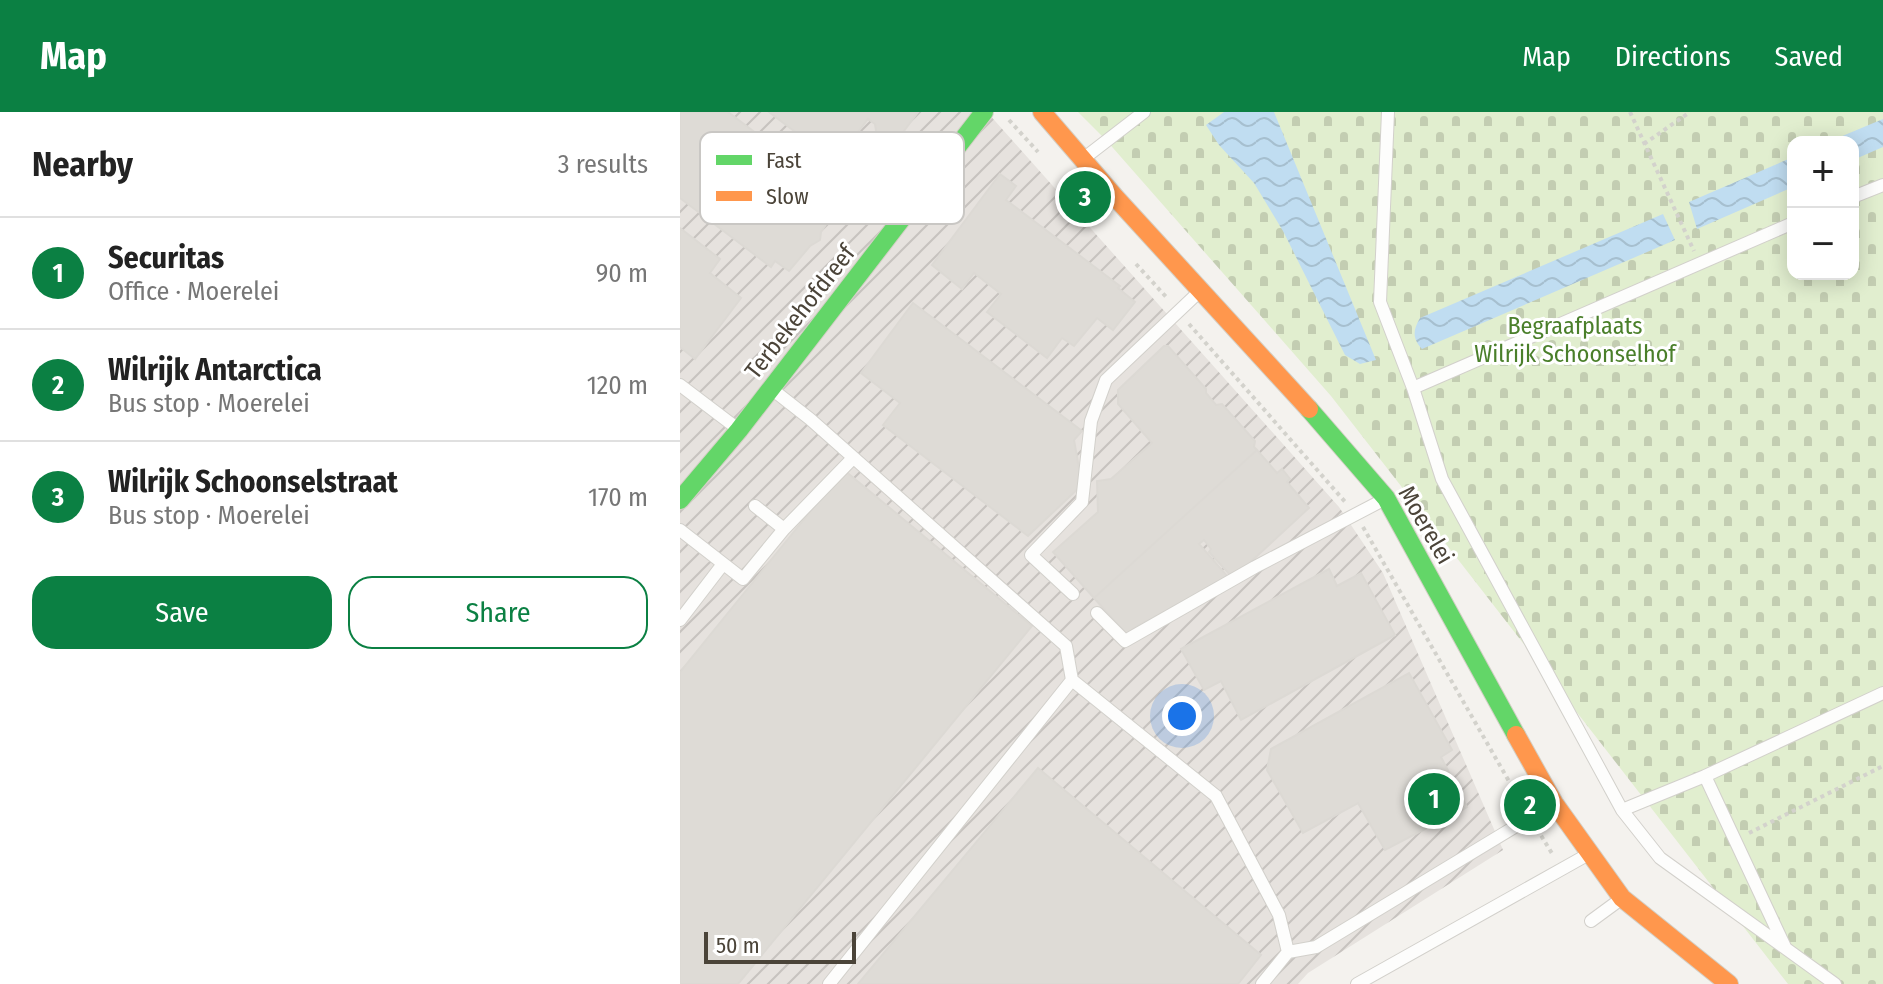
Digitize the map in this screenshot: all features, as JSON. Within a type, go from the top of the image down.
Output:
[{"type":"street","name":"Terbekehofdreef","points":[[964,138],[984,112]]},
{"type":"street","name":"Moerelei","points":[[1042,112],[1386,498],[1554,803],[1622,898],[1729,984]]},
{"type":"street","name":"Terbekehofdreef","points":[[680,500],[739,430],[898,224]]},
{"type":"lane","points":[[1083,159],[1144,112]]},
{"type":"lane","points":[[1388,112],[1380,302],[1413,388],[1442,479],[1622,810],[1660,858],[1835,984]]},
{"type":"lane","points":[[1859,195],[1883,185]]},
{"type":"lane","points":[[1413,388],[1787,226]]},
{"type":"lane","points":[[1073,594],[1031,555],[1082,502],[1091,421],[1106,380],[1200,291]]},
{"type":"lane","points":[[680,385],[739,430]]},
{"type":"lane","points":[[771,388],[1066,646],[1072,680],[1216,796],[1279,915],[1288,952]]},
{"type":"lane","points":[[680,530],[743,579],[784,529],[853,458]]},
{"type":"lane","points":[[1097,613],[1125,641],[1255,567],[1386,498]]},
{"type":"lane","points":[[755,506],[784,529]]},
{"type":"lane","points":[[680,620],[723,564]]},
{"type":"lane","points":[[829,984],[1072,680]]},
{"type":"lane","points":[[1622,810],[1705,776],[1883,693]]},
{"type":"lane","points":[[1705,776],[1786,950]]},
{"type":"lane","points":[[1262,984],[1288,952],[1316,947],[1554,803]]},
{"type":"lane","points":[[1357,984],[1590,853]]},
{"type":"lane","points":[[1591,921],[1622,898]]},
{"type":"path","points":[[1003,112],[1046,161]]},
{"type":"path","points":[[1630,112],[1699,263]]},
{"type":"path","points":[[1644,144],[1690,112]]},
{"type":"path","points":[[1127,252],[1356,514],[1514,790]]},
{"type":"path","points":[[1735,840],[1883,766]]},
{"type":"path","points":[[1530,818],[1556,859],[1566,866]]},
{"type":"shaded area","points":[[680,112],[987,112],[1339,507],[1383,573],[1503,850],[1308,973],[1298,984],[680,984]]},
{"type":"green space","name":"Begraafplaats Wilrijk Schoonselhof","points":[[1078,112],[1883,112],[1883,984],[1788,984],[1331,396]]},
{"type":"water","points":[[1224,112],[1274,112],[1376,360],[1360,364],[1345,355],[1283,231],[1254,183],[1219,145],[1206,125]]},
{"type":"water","points":[[1883,119],[1883,147],[1859,157],[1859,136],[1842,136]]},
{"type":"water","points":[[1787,160],[1787,190],[1697,229],[1689,202]]},
{"type":"water","points":[[1663,214],[1675,240],[1422,349],[1416,341],[1415,330],[1420,318]]},
{"type":"building","points":[[680,112],[728,112],[754,132],[700,132],[700,213],[680,198]]},
{"type":"building","points":[[769,112],[918,112],[903,132],[876,132],[875,124],[868,119],[858,132],[795,132]]},
{"type":"building","points":[[1000,174],[1016,186],[1006,200],[1120,286],[1118,288],[1135,302],[1113,330],[1097,318],[1074,346],[1062,338],[1047,358],[987,312],[1001,294],[974,273],[962,289],[932,265]]},
{"type":"building","points":[[714,224],[826,224],[820,240],[810,246],[789,271],[775,261],[771,267]]},
{"type":"building","points":[[680,228],[720,259],[710,273],[741,298],[695,359],[680,347]]},
{"type":"building","points":[[913,303],[1082,431],[1074,440],[1082,485],[1028,536],[883,425],[900,403],[861,373]]},
{"type":"building","points":[[1164,346],[1168,346],[1206,389],[1216,405],[1222,404],[1255,441],[1257,450],[1094,598],[1053,552],[1098,512],[1097,481],[1111,479],[1152,443],[1118,404],[1118,390]]},
{"type":"building","points":[[1257,450],[1277,473],[1282,469],[1290,479],[1287,482],[1309,508],[1233,578],[1209,552],[1211,549],[1204,540],[1199,544],[1228,577],[1134,628],[1127,635],[1094,598]]},
{"type":"building","points":[[844,470],[1032,626],[738,984],[680,984],[680,672]]},
{"type":"building","points":[[1329,569],[1337,586],[1361,573],[1395,635],[1241,720],[1221,681],[1204,690],[1181,649]]},
{"type":"building","points":[[1409,673],[1452,750],[1441,757],[1467,807],[1385,850],[1358,803],[1303,833],[1267,770],[1271,749]]},
{"type":"building","points":[[1038,768],[1261,955],[1238,984],[858,984]]},
{"type":"traffic: fast","points":[[964,138],[984,112]]},
{"type":"traffic: fast","points":[[680,500],[739,430],[898,224]]},
{"type":"traffic: fast","points":[[1309,409],[1386,498],[1516,735]]},
{"type":"traffic: slow","points":[[1042,112],[1115,197],[1309,409]]},
{"type":"traffic: slow","points":[[1516,735],[1554,803],[1622,898],[1729,984]]},
{"type":"place","name":"Wilrijk Schoonselstraat","points":[[1085,197]]},
{"type":"place","name":"Securitas","points":[[1434,799]]},
{"type":"place","name":"Wilrijk Antarctica","points":[[1530,805]]}]
